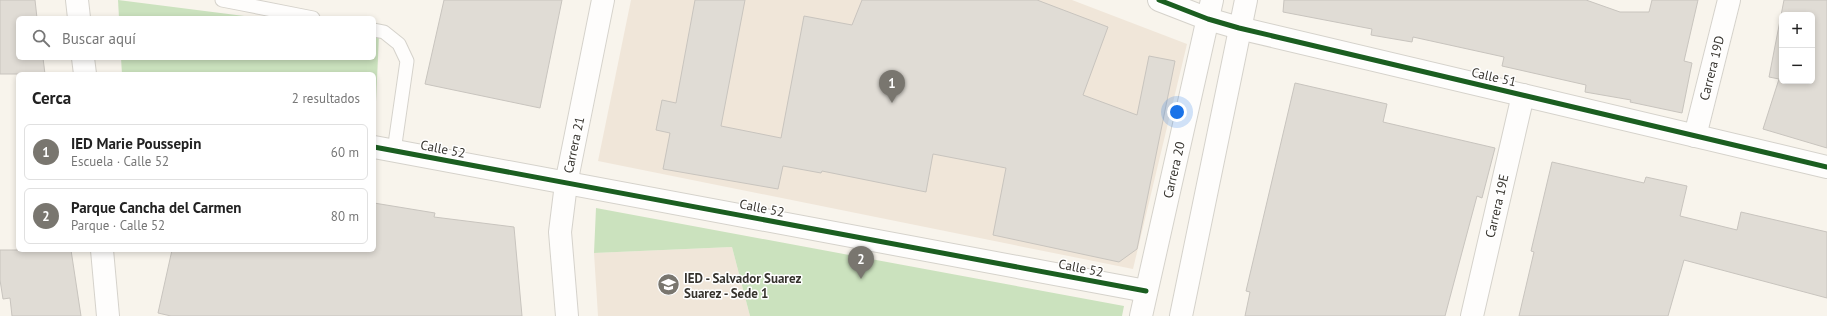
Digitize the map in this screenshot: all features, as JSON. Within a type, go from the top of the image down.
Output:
[{"type":"street","points":[[77,0],[79,16]]},
{"type":"street","name":"Carrera 21","points":[[567,316],[560,232],[566,184],[603,0]]},
{"type":"street","name":"Calle 51","points":[[1159,0],[1210,10],[1239,28],[1827,167]]},
{"type":"street","points":[[1181,316],[1239,28],[1246,0]]},
{"type":"street","name":"Carrera 19D","points":[[1695,136],[1729,0]]},
{"type":"street","name":"Carrera 20","points":[[1141,316],[1210,10]]},
{"type":"street","points":[[83,60],[85,72]]},
{"type":"street","name":"Carrera 19E","points":[[1472,316],[1523,96]]},
{"type":"street","name":"Calle 52","points":[[384,149],[1146,291]]},
{"type":"street","points":[[102,252],[108,316]]},
{"type":"lane","points":[[222,0],[303,16]]},
{"type":"lane","points":[[376,30],[384,32],[399,44],[407,62],[384,149]]},
{"type":"shaded area","points":[[631,0],[1072,0],[1187,44],[1133,269],[598,161]]},
{"type":"shaded area","name":"IED - Salvador Suarez Suarez - Sede 1","points":[[732,247],[750,316],[598,316],[594,253]]},
{"type":"green space","points":[[118,0],[243,16],[119,16]]},
{"type":"green space","points":[[376,34],[379,35],[376,102],[376,72],[122,72],[121,60],[376,60]]},
{"type":"green space","points":[[596,208],[1124,306],[1122,316],[750,316],[732,247],[594,253]]},
{"type":"building","points":[[0,0],[35,0],[37,16],[16,16],[16,60],[43,60],[45,72],[16,72],[16,74],[0,74]]},
{"type":"building","points":[[444,0],[562,0],[540,108],[425,84]]},
{"type":"building","points":[[695,0],[745,0],[721,126],[781,138],[804,16],[852,25],[862,0],[1037,0],[1108,27],[1083,95],[1137,115],[1149,56],[1175,61],[1137,249],[1119,262],[993,235],[1006,168],[933,154],[926,192],[822,171],[821,173],[783,166],[778,189],[663,169],[670,133],[656,130],[662,100],[676,103]]},
{"type":"building","points":[[1284,0],[1586,0],[1620,12],[1649,12],[1652,0],[1698,0],[1684,61],[1692,63],[1682,113],[1630,102],[1631,100],[1585,92],[1586,85],[1502,66],[1504,57],[1413,37],[1412,42],[1371,35],[1372,29],[1283,12]]},
{"type":"building","points":[[1784,0],[1827,0],[1827,148],[1763,129],[1779,79],[1779,84],[1815,84],[1815,12],[1782,12]]},
{"type":"building","points":[[1779,26],[1779,48],[1779,79],[1769,77]]},
{"type":"building","points":[[1295,83],[1387,104],[1383,122],[1495,148],[1482,198],[1477,196],[1445,316],[1245,316],[1250,292],[1246,291]]},
{"type":"building","points":[[1552,162],[1644,183],[1646,177],[1687,186],[1680,216],[1737,230],[1741,212],[1827,232],[1827,298],[1684,260],[1668,316],[1519,316],[1534,252],[1531,251]]},
{"type":"building","points":[[376,203],[435,213],[434,217],[514,227],[522,316],[171,316],[158,313],[172,252],[376,252]]},
{"type":"building","points":[[0,250],[16,250],[16,252],[71,252],[81,316],[12,316],[10,298],[3,299],[0,280]]},
{"type":"cycle path","points":[[1159,0],[1208,19],[1239,28],[1827,167]]},
{"type":"cycle path","points":[[376,147],[1146,291]]},
{"type":"place","name":"IED Marie Poussepin","points":[[892,103]]},
{"type":"place","name":"Parque Cancha del Carmen","points":[[861,279]]},
{"type":"place","name":"IED - Salvador Suarez Suarez - Sede 1","points":[[669,285]]}]
